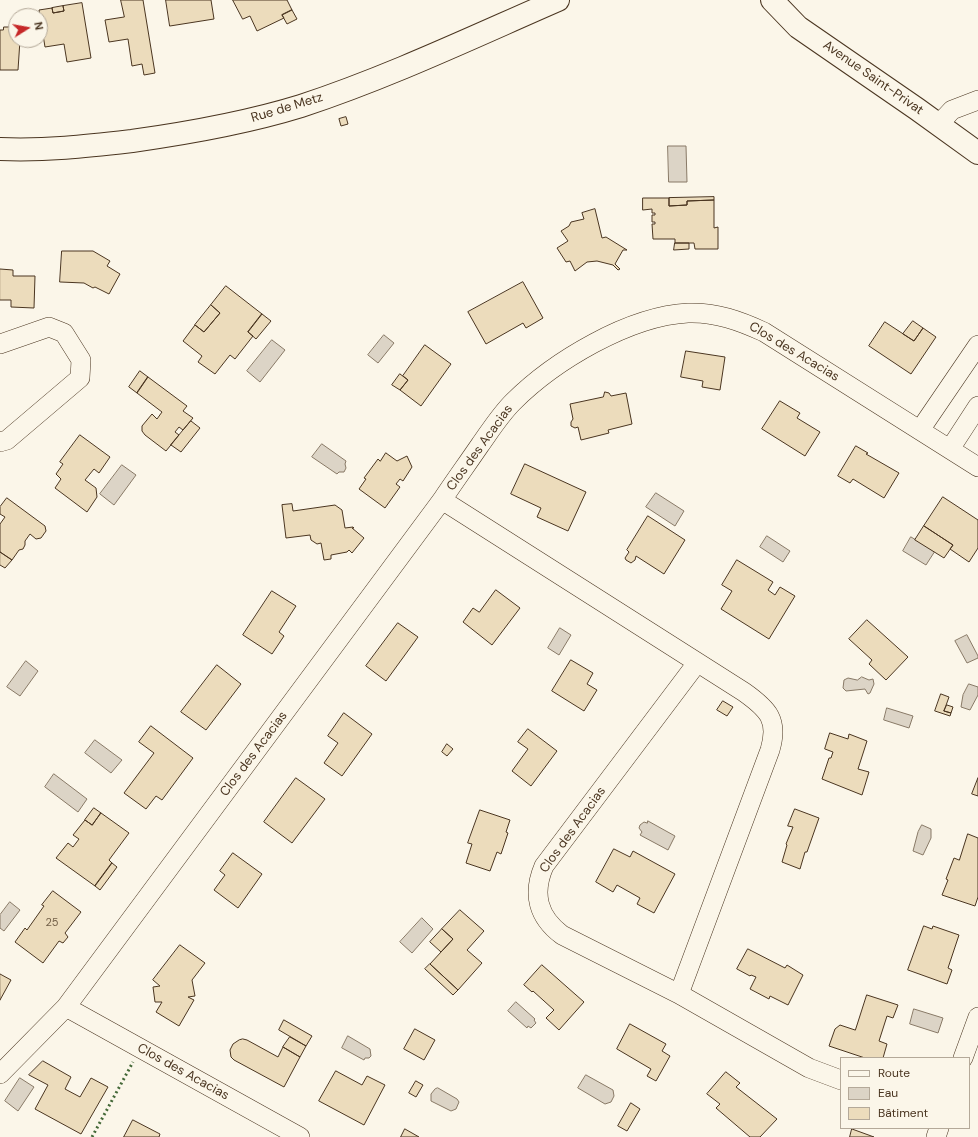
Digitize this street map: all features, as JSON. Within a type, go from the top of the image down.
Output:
[{"type":"main road","name":"Rue de Metz","points":[[0,149],[48,150],[92,146],[162,137],[230,125],[300,106],[366,83],[558,0]]},
{"type":"main road","name":"Avenue Saint-Privat","points":[[772,0],[798,27],[939,124],[978,153]]},
{"type":"street","points":[[939,124],[952,110],[978,100]]},
{"type":"street","name":"Clos des Acacias","points":[[0,1074],[66,1007],[442,500],[497,422],[513,403],[530,387],[590,346],[637,324],[663,316],[689,313],[714,315],[740,321],[764,332],[978,467]]},
{"type":"street","points":[[0,344],[49,327],[64,333],[81,360],[80,378],[7,440],[0,442]]},
{"type":"street","points":[[920,430],[978,345]]},
{"type":"street","points":[[950,449],[978,406]]},
{"type":"street","name":"Clos des Acacias","points":[[442,500],[744,692],[767,710],[772,720],[774,730],[770,750],[679,994]]},
{"type":"street","name":"Clos des Acacias","points":[[697,662],[544,866],[538,885],[537,895],[543,914],[548,923],[562,935],[679,994],[809,1068],[840,1080]]},
{"type":"street","name":"Clos des Acacias","points":[[66,1007],[300,1137]]},
{"type":"street","points":[[963,1057],[978,1017]]},
{"type":"water","points":[[668,146],[686,146],[687,182],[669,182]]},
{"type":"water","points":[[384,335],[394,343],[378,363],[368,355]]},
{"type":"water","points":[[272,340],[285,350],[260,382],[247,371]]},
{"type":"water","points":[[322,444],[346,461],[346,468],[344,472],[339,472],[337,474],[312,457]]},
{"type":"water","points":[[122,465],[136,475],[114,505],[100,494]]},
{"type":"water","points":[[656,493],[684,511],[675,526],[646,507]]},
{"type":"water","points":[[767,536],[790,551],[783,562],[760,547]]},
{"type":"water","points":[[911,537],[935,551],[926,565],[903,551]]},
{"type":"water","points":[[560,628],[571,635],[559,655],[548,648]]},
{"type":"water","points":[[967,635],[978,658],[967,663],[955,641]]},
{"type":"water","points":[[26,661],[38,671],[20,696],[7,687]]},
{"type":"water","points":[[862,677],[869,680],[873,679],[874,684],[870,693],[868,694],[865,689],[846,691],[843,688],[844,680],[848,678],[857,680]]},
{"type":"water","points":[[969,684],[978,687],[978,695],[970,710],[961,707],[963,695]]},
{"type":"water","points":[[887,708],[913,716],[909,728],[884,720]]},
{"type":"water","points":[[95,740],[122,760],[111,773],[85,753]]},
{"type":"water","points":[[54,774],[87,799],[78,812],[45,787]]},
{"type":"water","points":[[648,821],[675,836],[668,850],[640,835],[642,832],[639,828],[640,825],[644,822],[647,823]]},
{"type":"water","points":[[922,825],[931,829],[931,838],[923,855],[913,851],[918,832]]},
{"type":"water","points":[[10,902],[20,910],[4,931],[0,928],[0,915]]},
{"type":"water","points":[[422,918],[433,929],[412,953],[400,942]]},
{"type":"water","points":[[516,1002],[535,1019],[534,1020],[536,1023],[531,1028],[528,1026],[527,1028],[508,1011]]},
{"type":"water","points":[[914,1009],[943,1018],[938,1033],[910,1024]]},
{"type":"water","points":[[348,1036],[370,1049],[371,1056],[369,1058],[365,1058],[364,1060],[342,1048]]},
{"type":"water","points":[[586,1075],[613,1090],[614,1096],[611,1102],[605,1104],[578,1088]]},
{"type":"water","points":[[20,1078],[34,1087],[18,1111],[5,1101]]},
{"type":"water","points":[[438,1088],[457,1099],[459,1102],[456,1109],[451,1111],[431,1101],[431,1094]]},
{"type":"building","points":[[121,0],[143,0],[155,73],[144,75],[142,64],[132,66],[128,39],[109,42],[105,20],[124,17]]},
{"type":"building","points":[[166,0],[211,0],[214,19],[170,26]]},
{"type":"building","points":[[233,0],[287,0],[292,10],[282,15],[284,18],[257,31],[250,16],[243,19]]},
{"type":"building","points":[[82,3],[91,58],[67,62],[64,44],[48,47],[48,9],[52,8],[53,13],[64,11],[63,6]]},
{"type":"building","points":[[63,6],[64,11],[53,13],[52,8]]},
{"type":"building","points":[[292,10],[297,19],[287,24],[282,15]]},
{"type":"building","points":[[4,27],[8,27],[8,48],[19,48],[18,70],[0,70],[0,30],[3,30]]},
{"type":"building","points":[[346,117],[348,124],[341,126],[339,119]]},
{"type":"building","points":[[714,197],[714,200],[687,201],[687,205],[669,206],[669,198]]},
{"type":"building","points":[[643,198],[669,198],[669,206],[687,205],[687,201],[714,200],[714,228],[718,227],[718,249],[695,249],[694,243],[675,243],[675,239],[653,239],[652,224],[655,224],[655,222],[652,222],[652,215],[655,215],[655,213],[652,213],[652,209],[643,210]]},
{"type":"building","points":[[595,209],[602,238],[606,237],[627,250],[623,250],[615,264],[620,269],[618,270],[613,265],[597,261],[587,262],[575,271],[570,261],[566,262],[557,248],[568,241],[561,231],[569,226],[571,222],[584,219],[582,213]]},
{"type":"building","points":[[675,243],[689,243],[689,249],[674,250]]},
{"type":"building","points":[[62,251],[93,251],[110,261],[107,266],[120,274],[109,294],[84,283],[60,282]]},
{"type":"building","points":[[0,269],[13,270],[13,276],[35,276],[34,308],[11,307],[11,300],[0,300]]},
{"type":"building","points":[[523,282],[543,318],[526,328],[523,323],[486,344],[468,312]]},
{"type":"building","points":[[226,286],[262,314],[248,332],[253,336],[235,359],[230,355],[215,374],[198,362],[202,356],[183,341],[195,325],[204,332],[220,313],[211,305]]},
{"type":"building","points":[[211,305],[220,313],[204,332],[195,325]]},
{"type":"building","points":[[262,314],[271,321],[256,339],[248,332]]},
{"type":"building","points":[[913,321],[923,328],[914,341],[903,334]]},
{"type":"building","points":[[885,322],[914,341],[923,328],[936,337],[911,374],[869,346]]},
{"type":"building","points":[[425,345],[451,364],[421,406],[400,390],[408,380],[403,376]]},
{"type":"building","points":[[686,351],[725,357],[720,390],[702,387],[703,381],[681,377]]},
{"type":"building","points":[[140,371],[148,377],[137,393],[129,387]]},
{"type":"building","points":[[400,374],[408,380],[400,390],[392,385]]},
{"type":"building","points":[[148,377],[187,406],[183,411],[193,418],[183,430],[179,427],[175,432],[179,435],[166,451],[142,431],[142,426],[152,414],[157,419],[162,412],[137,393]]},
{"type":"building","points":[[605,392],[609,393],[611,396],[626,393],[632,424],[608,430],[609,433],[581,440],[578,427],[575,428],[571,426],[573,419],[570,404],[603,397]]},
{"type":"building","points":[[780,401],[800,413],[797,418],[820,432],[805,456],[762,429]]},
{"type":"building","points":[[191,421],[200,428],[181,452],[171,445]]},
{"type":"building","points":[[80,435],[110,457],[99,473],[94,469],[85,480],[96,488],[97,497],[87,512],[55,488],[61,479],[56,474],[63,464],[60,462]]},
{"type":"building","points":[[856,446],[868,453],[866,454],[899,473],[884,498],[853,479],[850,483],[838,476]]},
{"type":"building","points":[[386,453],[397,461],[407,456],[412,467],[403,481],[400,479],[396,484],[400,487],[385,508],[359,489],[366,479],[364,478],[378,459],[380,461]]},
{"type":"building","points":[[525,464],[586,492],[568,531],[537,517],[541,508],[511,494]]},
{"type":"building","points":[[943,497],[978,520],[978,548],[969,562],[950,549],[953,545],[924,526]]},
{"type":"building","points":[[7,498],[45,526],[46,531],[41,538],[36,539],[30,534],[25,541],[23,549],[19,550],[12,560],[0,552],[0,524],[5,517],[0,514],[0,507]]},
{"type":"building","points":[[292,504],[293,511],[335,505],[342,510],[345,528],[353,527],[354,528],[352,528],[364,538],[352,553],[349,550],[347,552],[331,555],[331,559],[324,560],[321,543],[317,544],[311,540],[310,535],[286,538],[282,505]]},
{"type":"building","points":[[648,516],[685,540],[664,574],[636,556],[635,560],[631,563],[625,558],[629,552],[627,550]]},
{"type":"building","points":[[924,526],[953,545],[944,558],[915,540]]},
{"type":"building","points":[[0,552],[12,560],[5,568],[0,565]]},
{"type":"building","points":[[737,560],[773,582],[768,590],[775,595],[780,587],[795,596],[769,639],[721,609],[732,591],[722,585]]},
{"type":"building","points":[[496,590],[520,608],[492,645],[463,622],[473,608],[479,612]]},
{"type":"building","points":[[272,591],[296,606],[279,632],[284,636],[272,654],[243,635]]},
{"type":"building","points":[[867,620],[908,657],[886,680],[869,664],[872,660],[849,639]]},
{"type":"building","points":[[398,623],[418,637],[386,681],[366,666]]},
{"type":"building","points":[[571,660],[593,673],[587,684],[597,690],[584,711],[552,691]]},
{"type":"building","points":[[217,665],[241,684],[206,730],[181,712]]},
{"type":"building","points":[[941,694],[949,697],[944,711],[951,713],[950,716],[935,711]]},
{"type":"building","points":[[723,701],[733,707],[727,716],[717,710]]},
{"type":"building","points":[[947,705],[953,707],[951,713],[944,711]]},
{"type":"building","points":[[344,713],[372,734],[342,776],[324,763],[338,743],[328,736]]},
{"type":"building","points":[[151,726],[193,758],[162,800],[156,796],[146,809],[124,793],[154,753],[139,742]]},
{"type":"building","points":[[528,729],[557,751],[531,786],[512,771],[528,749],[518,742]]},
{"type":"building","points":[[830,733],[848,739],[849,734],[867,741],[858,769],[869,772],[862,795],[822,779],[829,758],[831,758],[833,752],[825,749]]},
{"type":"building","points":[[447,744],[453,749],[447,756],[442,752]]},
{"type":"building","points":[[296,778],[325,799],[292,843],[264,822]]},
{"type":"building","points":[[978,778],[978,796],[972,794]]},
{"type":"building","points":[[94,808],[101,813],[92,825],[85,820]]},
{"type":"building","points":[[795,809],[819,818],[807,852],[805,852],[800,869],[782,862],[786,844],[793,827],[788,826]]},
{"type":"building","points":[[480,810],[510,820],[506,832],[508,833],[501,854],[497,852],[490,871],[466,863],[472,844],[468,843]]},
{"type":"building","points":[[101,813],[129,833],[109,860],[112,863],[95,886],[56,858],[68,843],[73,847],[79,839],[73,835],[85,820],[92,825]]},
{"type":"building","points":[[968,834],[978,838],[978,897],[975,906],[942,895],[954,858],[959,860]]},
{"type":"building","points":[[614,849],[630,857],[633,851],[675,874],[654,913],[637,904],[640,898],[617,885],[613,892],[596,882]]},
{"type":"building","points":[[233,853],[262,874],[238,908],[214,890],[225,875],[220,871]]},
{"type":"building","points":[[112,863],[117,867],[100,890],[95,886]]},
{"type":"building","points":[[53,891],[81,912],[65,933],[68,937],[63,943],[59,941],[43,963],[15,942],[25,928],[27,930],[44,906],[42,905]]},
{"type":"building","points":[[460,910],[484,931],[467,950],[482,963],[458,990],[430,964],[453,939],[442,929]]},
{"type":"building","points":[[924,926],[932,929],[933,926],[959,935],[948,968],[952,970],[947,984],[908,970]]},
{"type":"building","points":[[442,929],[453,939],[441,952],[430,942]]},
{"type":"building","points":[[180,945],[205,963],[192,980],[195,996],[188,997],[194,1000],[179,1026],[156,1012],[162,1002],[155,1002],[153,987],[160,986],[153,980]]},
{"type":"building","points":[[748,949],[785,968],[787,965],[803,975],[788,1005],[770,996],[769,999],[750,989],[756,977],[750,976],[737,969]]},
{"type":"building","points":[[430,964],[458,990],[453,995],[425,969]]},
{"type":"building","points":[[542,965],[584,1002],[559,1030],[546,1018],[554,1010],[524,985]]},
{"type":"building","points":[[0,974],[11,980],[0,1000]]},
{"type":"building","points":[[867,995],[898,1005],[893,1018],[887,1016],[879,1041],[887,1044],[883,1057],[862,1057],[829,1046],[835,1029],[840,1025],[855,1030]]},
{"type":"building","points":[[284,1020],[312,1036],[306,1046],[279,1030]]},
{"type":"building","points":[[630,1024],[666,1044],[662,1051],[670,1056],[656,1081],[647,1076],[651,1069],[617,1049]]},
{"type":"building","points":[[415,1029],[435,1040],[424,1060],[404,1049]]},
{"type":"building","points":[[290,1037],[306,1046],[300,1057],[283,1047]]},
{"type":"building","points":[[243,1039],[278,1057],[283,1047],[300,1057],[284,1087],[231,1057],[230,1050],[233,1044]]},
{"type":"building","points":[[43,1061],[71,1077],[65,1089],[80,1097],[91,1078],[108,1087],[81,1134],[35,1109],[48,1085],[29,1075]]},
{"type":"building","points":[[336,1071],[362,1085],[367,1076],[385,1085],[364,1125],[319,1101]]},
{"type":"building","points":[[726,1072],[740,1083],[736,1087],[777,1119],[760,1137],[750,1137],[716,1108],[720,1104],[707,1094]]},
{"type":"building","points":[[416,1081],[423,1085],[416,1097],[409,1093]]},
{"type":"building","points":[[631,1103],[640,1109],[627,1131],[618,1126]]},
{"type":"building","points":[[133,1120],[160,1134],[159,1137],[124,1137]]},
{"type":"building","points":[[405,1129],[419,1137],[401,1137]]},
{"type":"building","points":[[852,1129],[874,1137],[850,1137]]},
{"type":"hedge","points":[[92,1137],[133,1062]]}]
